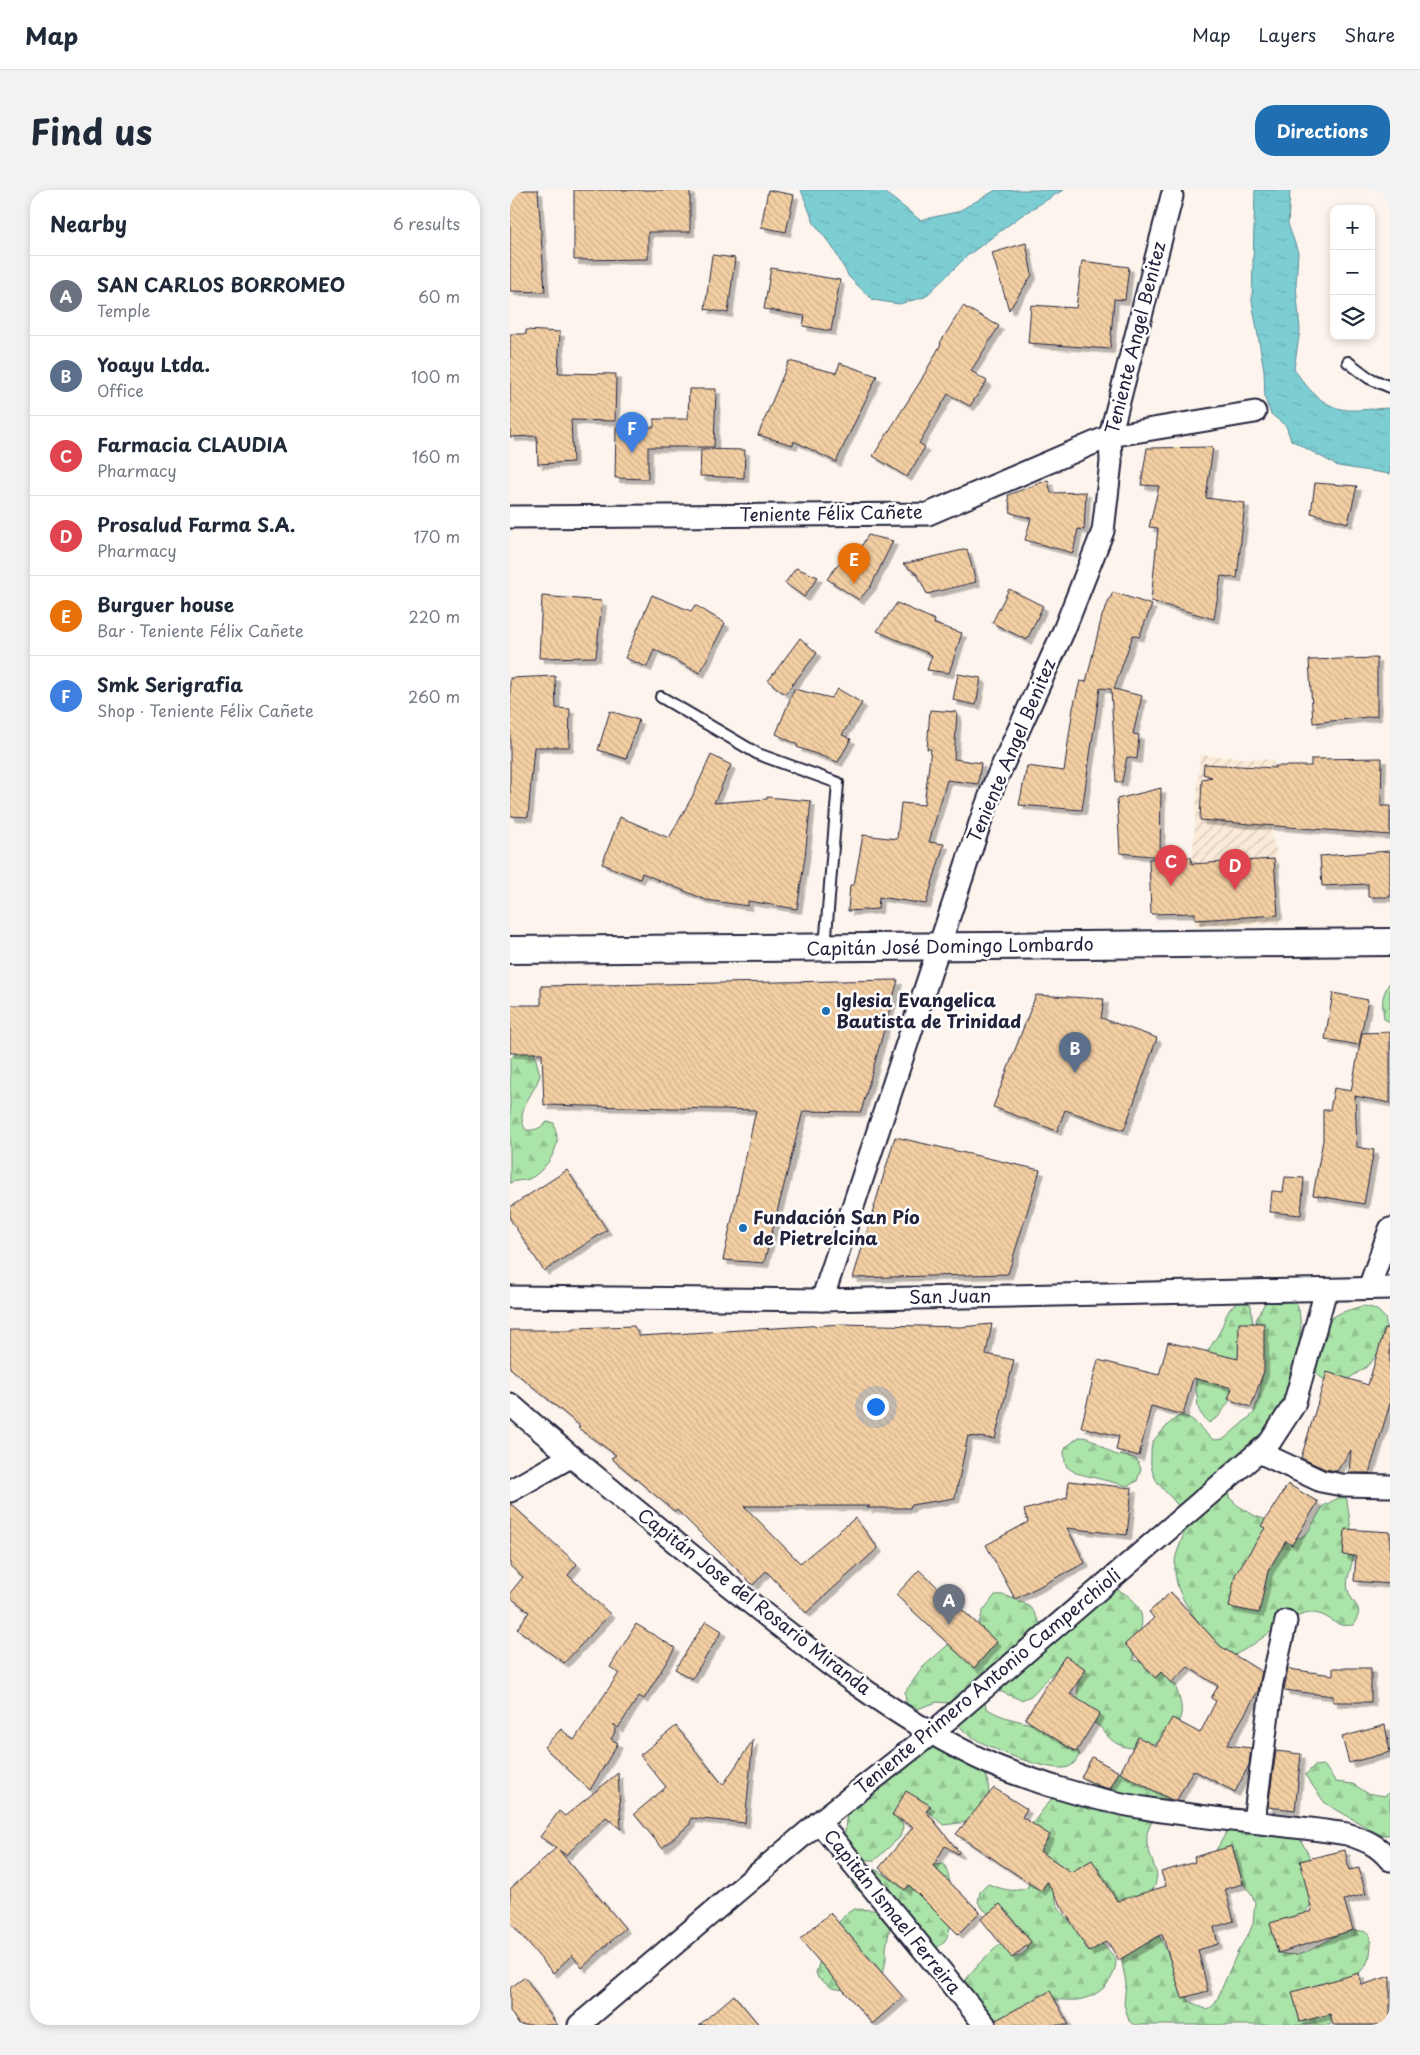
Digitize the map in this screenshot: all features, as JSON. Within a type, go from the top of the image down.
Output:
[{"type":"street","name":"Teniente Angel Benitez","points":[[822,1300],[938,946],[995,782],[1064,630],[1103,531],[1111,462],[1110,436],[1172,196]]},
{"type":"street","name":"Teniente Félix Cañete","points":[[510,517],[928,514],[1110,436],[1254,412]]},
{"type":"street","name":"Capitán José Domingo Lombardo","points":[[510,950],[825,949],[938,946],[1390,942]]},
{"type":"street","points":[[1380,1288],[1390,1229]]},
{"type":"street","name":"San Juan","points":[[510,1297],[822,1300],[1380,1288]]},
{"type":"street","name":"Teniente Primero Antonio Camperchioli","points":[[579,2025],[819,1822],[932,1733],[1270,1442],[1294,1405],[1326,1290]]},
{"type":"street","name":"Capitán Jose del Rosario Miranda","points":[[510,1404],[570,1457],[787,1632],[864,1689],[932,1733],[992,1764],[1057,1787],[1134,1807],[1347,1834],[1369,1841],[1390,1860]]},
{"type":"street","points":[[1259,1452],[1320,1481],[1342,1486],[1390,1486]]},
{"type":"street","points":[[510,1491],[570,1457]]},
{"type":"street","points":[[1254,1821],[1272,1683],[1286,1620]]},
{"type":"street","name":"Capitán Ismael Ferreira","points":[[819,1822],[985,2025]]},
{"type":"lane","points":[[1348,362],[1369,378],[1390,387]]},
{"type":"lane","points":[[661,697],[758,754],[838,783],[825,949]]},
{"type":"shaded area","points":[[1200,755],[1274,760],[1271,838],[1276,846],[1279,924],[1195,926],[1192,863]]},
{"type":"green space","points":[[1390,982],[1390,1022],[1384,1019],[1383,1004],[1385,991]]},
{"type":"green space","points":[[524,1044],[533,1048],[540,1075],[524,1109],[523,1123],[526,1130],[529,1130],[537,1129],[547,1122],[554,1123],[557,1142],[551,1158],[539,1173],[529,1179],[510,1183],[510,1059]]},
{"type":"green space","points":[[1271,1291],[1294,1299],[1299,1310],[1301,1327],[1293,1391],[1229,1487],[1229,1497],[1237,1505],[1264,1519],[1290,1537],[1300,1538],[1308,1532],[1323,1506],[1344,1495],[1347,1500],[1353,1548],[1353,1559],[1347,1586],[1350,1596],[1357,1607],[1358,1614],[1353,1625],[1341,1625],[1316,1613],[1301,1615],[1290,1619],[1246,1649],[1223,1659],[1186,1605],[1176,1581],[1175,1562],[1185,1521],[1177,1504],[1154,1476],[1151,1467],[1151,1447],[1154,1440],[1166,1427],[1180,1416],[1191,1419],[1214,1440],[1224,1439],[1254,1413],[1264,1362],[1256,1320]]},
{"type":"green space","points":[[1242,1300],[1251,1305],[1253,1326],[1231,1399],[1218,1417],[1209,1423],[1201,1414],[1198,1406],[1196,1378],[1198,1370],[1219,1333],[1229,1310]]},
{"type":"green space","points":[[1362,1306],[1375,1309],[1385,1318],[1386,1331],[1382,1345],[1370,1364],[1365,1368],[1340,1386],[1330,1383],[1319,1376],[1315,1366],[1325,1330],[1330,1320],[1338,1314]]},
{"type":"green space","points":[[1079,1437],[1094,1441],[1114,1454],[1132,1457],[1137,1460],[1141,1469],[1137,1481],[1128,1486],[1076,1473],[1067,1467],[1064,1452],[1066,1447]]},
{"type":"green space","points":[[1115,1589],[1133,1600],[1142,1617],[1140,1631],[1132,1649],[1135,1660],[1164,1673],[1171,1683],[1175,1684],[1179,1697],[1181,1705],[1180,1718],[1169,1734],[1161,1740],[1141,1748],[1131,1748],[1111,1740],[1100,1727],[1080,1710],[1078,1703],[1078,1676],[1061,1664],[1031,1696],[1021,1700],[1002,1692],[991,1690],[984,1697],[986,1708],[1011,1719],[1048,1729],[1060,1734],[1071,1742],[1080,1754],[1073,1764],[1066,1768],[1054,1768],[1026,1761],[982,1743],[963,1730],[948,1703],[937,1702],[917,1709],[906,1703],[905,1692],[923,1667],[948,1645],[970,1641],[976,1632],[983,1611],[995,1595],[1007,1596],[1028,1606],[1047,1631]]},
{"type":"green space","points":[[926,1746],[981,1759],[989,1791],[986,1803],[976,1821],[943,1825],[924,1807],[900,1816],[903,1827],[900,1837],[875,1860],[865,1860],[855,1855],[844,1838],[848,1809]]},
{"type":"green space","points":[[1324,1765],[1336,1782],[1353,1784],[1367,1793],[1385,1796],[1390,1791],[1390,1835],[1380,1835],[1325,1803],[1305,1775],[1314,1766]]},
{"type":"green space","points":[[1109,1770],[1126,1774],[1154,1785],[1176,1802],[1169,1812],[1151,1823],[1147,1833],[1147,1845],[1157,1875],[1155,1886],[1149,1895],[1128,1905],[1054,1890],[1056,1901],[1065,1916],[1095,1938],[1116,1959],[1113,1974],[1105,1987],[1085,1998],[1054,2000],[1011,2018],[984,2019],[960,1990],[964,1983],[979,1964],[1003,1942],[1012,1957],[1020,1956],[1028,1949],[1022,1929],[1014,1923],[994,1917],[984,1910],[978,1902],[980,1892],[988,1884],[1012,1890],[1027,1888],[1036,1870],[1039,1857],[1038,1844],[1032,1824],[1052,1798],[1061,1791],[1072,1791],[1092,1783],[1099,1775]]},
{"type":"green space","points":[[1233,1825],[1297,1833],[1316,1869],[1313,1901],[1278,1953],[1299,1954],[1311,1950],[1342,1933],[1359,1931],[1369,1933],[1371,1945],[1366,1965],[1359,1973],[1332,2018],[1330,2025],[1134,2025],[1129,2021],[1124,2004],[1126,1983],[1122,1962],[1125,1952],[1152,1931],[1160,1937],[1189,2001],[1207,2010],[1215,2004],[1238,1951],[1253,1924],[1255,1902],[1251,1893],[1215,1852]]},
{"type":"green space","points":[[944,1864],[950,1881],[952,1917],[950,1928],[942,1944],[924,1953],[877,1903],[852,1884],[851,1872],[858,1869],[869,1868],[875,1870],[896,1882],[932,1865]]},
{"type":"green space","points":[[854,1909],[884,1913],[888,1916],[890,1927],[884,1970],[877,1981],[849,1991],[832,1988],[818,1978],[816,1973],[828,1935],[846,1914]]},
{"type":"water","points":[[801,190],[882,190],[920,220],[957,212],[996,190],[1063,190],[1022,215],[967,256],[925,297],[899,304],[873,300],[849,277],[833,248],[814,223]]},
{"type":"water","points":[[1255,190],[1290,190],[1288,224],[1298,252],[1296,285],[1300,330],[1294,369],[1316,396],[1330,405],[1347,410],[1390,408],[1390,474],[1338,466],[1291,440],[1286,426],[1271,414],[1265,399],[1264,370],[1252,301]]},
{"type":"building","points":[[510,190],[538,190],[545,292],[510,291]]},
{"type":"building","points":[[574,190],[690,190],[690,232],[648,232],[648,259],[574,260]]},
{"type":"building","points":[[768,190],[794,195],[786,232],[761,227]]},
{"type":"building","points":[[1026,243],[1032,275],[1009,310],[992,253]]},
{"type":"building","points":[[712,255],[735,258],[728,313],[705,309]]},
{"type":"building","points":[[1082,261],[1129,267],[1125,300],[1114,299],[1110,349],[1028,343],[1031,305],[1076,308]]},
{"type":"building","points":[[771,268],[840,280],[831,331],[803,326],[805,316],[764,309]]},
{"type":"building","points":[[963,306],[999,326],[971,371],[987,381],[970,406],[948,394],[919,443],[925,447],[907,477],[873,456],[920,382],[940,343]]},
{"type":"building","points":[[526,330],[560,332],[558,373],[616,374],[615,421],[571,420],[573,462],[538,464],[537,436],[510,437],[510,334],[526,334]]},
{"type":"building","points":[[789,361],[836,373],[840,363],[877,376],[836,462],[794,441],[793,445],[758,435]]},
{"type":"building","points":[[689,389],[716,389],[714,447],[648,447],[648,479],[615,478],[616,427],[654,427],[654,419],[688,419]]},
{"type":"building","points":[[1213,447],[1206,498],[1245,503],[1237,578],[1221,576],[1214,619],[1151,601],[1158,528],[1149,527],[1159,486],[1141,485],[1147,448]]},
{"type":"building","points":[[701,449],[745,450],[744,478],[700,476]]},
{"type":"building","points":[[1048,480],[1051,493],[1086,492],[1084,530],[1078,529],[1073,553],[1025,540],[1031,518],[1011,513],[1008,495]]},
{"type":"building","points":[[1315,483],[1357,486],[1348,523],[1311,513]]},
{"type":"building","points":[[868,535],[893,541],[871,586],[859,600],[827,579],[850,549],[856,555]]},
{"type":"building","points":[[967,549],[976,582],[927,594],[917,574],[903,564]]},
{"type":"building","points":[[796,568],[818,577],[804,597],[785,583]]},
{"type":"building","points":[[1009,589],[1043,606],[1027,640],[992,623]]},
{"type":"building","points":[[1113,592],[1152,605],[1139,637],[1133,635],[1114,689],[1142,696],[1133,734],[1139,735],[1137,759],[1127,757],[1122,782],[1116,782],[1111,689],[1100,688],[1082,810],[1019,805],[1027,766],[1064,771],[1073,708],[1080,681],[1086,682],[1102,616]]},
{"type":"building","points":[[652,595],[691,611],[695,605],[725,623],[700,673],[654,649],[647,667],[625,658]]},
{"type":"building","points":[[542,596],[602,601],[596,657],[539,658]]},
{"type":"building","points":[[897,603],[935,620],[934,624],[962,633],[949,673],[927,670],[932,655],[877,631]]},
{"type":"building","points":[[800,638],[817,653],[785,694],[768,681]]},
{"type":"building","points":[[1377,658],[1377,716],[1313,723],[1309,660]]},
{"type":"building","points":[[958,674],[981,678],[976,705],[953,700]]},
{"type":"building","points":[[555,676],[556,708],[570,709],[569,747],[534,747],[528,817],[510,816],[510,678]]},
{"type":"building","points":[[794,689],[831,698],[838,689],[862,703],[842,735],[851,739],[838,762],[797,747],[798,745],[776,734]]},
{"type":"building","points":[[930,710],[957,712],[954,759],[981,763],[978,784],[947,780],[929,842],[944,844],[926,904],[879,897],[878,909],[848,911],[850,885],[854,885],[863,835],[897,839],[901,803],[924,805],[931,749],[927,749]]},
{"type":"building","points":[[610,711],[639,720],[626,759],[598,750]]},
{"type":"building","points":[[711,755],[731,765],[714,803],[767,799],[767,797],[811,801],[797,909],[748,901],[748,906],[706,900],[642,873],[640,879],[602,864],[620,817],[669,838],[692,797]]},
{"type":"building","points":[[1382,758],[1381,806],[1390,806],[1390,835],[1200,820],[1202,779],[1212,777],[1203,774],[1204,764],[1275,768],[1275,766],[1311,766],[1311,759]]},
{"type":"building","points":[[1161,788],[1160,857],[1120,853],[1117,799]]},
{"type":"building","points":[[1390,851],[1390,897],[1368,897],[1368,884],[1322,886],[1320,856]]},
{"type":"building","points":[[1191,857],[1192,864],[1274,859],[1278,915],[1195,920],[1195,913],[1151,914],[1149,859]]},
{"type":"building","points":[[898,980],[861,1112],[803,1111],[764,1263],[723,1260],[756,1110],[544,1105],[542,1053],[510,1053],[510,1005],[541,1005],[541,986]]},
{"type":"building","points":[[1333,993],[1368,1000],[1359,1045],[1325,1039]]},
{"type":"building","points":[[1036,995],[1104,999],[1101,1018],[1157,1038],[1124,1130],[1065,1110],[1057,1131],[993,1107]]},
{"type":"building","points":[[1390,1032],[1390,1103],[1355,1096],[1357,1147],[1374,1150],[1364,1204],[1313,1195],[1323,1140],[1323,1110],[1330,1110],[1334,1088],[1351,1091],[1362,1033]]},
{"type":"building","points":[[895,1137],[1040,1170],[1008,1274],[853,1278]]},
{"type":"building","points":[[567,1170],[607,1230],[544,1271],[510,1219],[510,1207]]},
{"type":"building","points":[[1285,1177],[1304,1178],[1301,1215],[1270,1212],[1272,1191],[1283,1192]]},
{"type":"building","points":[[1239,1323],[1264,1323],[1264,1371],[1251,1407],[1228,1399],[1232,1388],[1193,1378],[1183,1415],[1151,1406],[1139,1456],[1116,1450],[1119,1436],[1081,1427],[1098,1360],[1159,1375],[1168,1342],[1238,1359]]},
{"type":"building","points":[[843,1324],[961,1327],[992,1324],[986,1354],[1014,1360],[995,1439],[968,1436],[955,1498],[911,1505],[910,1508],[867,1508],[870,1506],[744,1506],[800,1563],[855,1518],[878,1548],[806,1613],[766,1571],[753,1585],[677,1510],[674,1511],[611,1458],[616,1455],[578,1428],[580,1426],[510,1368],[510,1330],[575,1330],[574,1328],[634,1326],[639,1336]]},
{"type":"building","points":[[1385,1328],[1390,1329],[1390,1404],[1369,1473],[1349,1473],[1351,1450],[1337,1471],[1325,1469],[1301,1458],[1327,1372],[1368,1385]]},
{"type":"building","points":[[1069,1481],[1132,1488],[1127,1535],[1067,1528],[1085,1563],[1015,1599],[986,1545],[1028,1522],[1024,1510],[1067,1498]]},
{"type":"building","points":[[1288,1484],[1318,1502],[1292,1545],[1286,1541],[1268,1571],[1259,1613],[1229,1607],[1235,1575],[1265,1528],[1261,1526]]},
{"type":"building","points":[[510,1503],[577,1564],[568,1575],[610,1614],[564,1663],[517,1629],[529,1612],[510,1597],[510,1593],[523,1577],[510,1566]]},
{"type":"building","points":[[1345,1529],[1390,1532],[1390,1584],[1354,1581],[1356,1556],[1343,1555]]},
{"type":"building","points":[[919,1570],[997,1642],[974,1668],[896,1595]]},
{"type":"building","points":[[1171,1592],[1220,1646],[1262,1672],[1258,1691],[1227,1745],[1251,1748],[1249,1765],[1235,1792],[1193,1770],[1177,1800],[1172,1800],[1120,1773],[1138,1737],[1156,1746],[1172,1718],[1200,1733],[1216,1701],[1211,1698],[1218,1686],[1188,1667],[1171,1683],[1161,1672],[1155,1678],[1125,1644],[1154,1618],[1149,1612]]},
{"type":"building","points":[[706,1621],[722,1631],[692,1679],[675,1669]]},
{"type":"building","points":[[636,1624],[675,1648],[644,1699],[639,1696],[618,1728],[614,1724],[615,1732],[611,1739],[618,1743],[590,1790],[544,1747],[561,1729],[574,1740],[619,1673],[610,1667]]},
{"type":"building","points":[[1065,1656],[1086,1669],[1070,1694],[1100,1713],[1076,1752],[1025,1719]]},
{"type":"building","points":[[1333,1668],[1371,1668],[1371,1702],[1333,1702],[1333,1696],[1284,1690],[1288,1669],[1333,1675]]},
{"type":"building","points":[[1385,1725],[1390,1752],[1349,1763],[1342,1737]]},
{"type":"building","points":[[676,1726],[723,1785],[753,1740],[745,1823],[691,1818],[690,1824],[662,1848],[634,1814],[666,1787],[640,1755]]},
{"type":"building","points":[[1276,1751],[1301,1754],[1295,1810],[1268,1807]]},
{"type":"building","points":[[1092,1757],[1119,1772],[1110,1789],[1081,1777]]},
{"type":"building","points":[[618,1773],[621,1829],[606,1817],[566,1855],[559,1850],[625,1928],[582,1968],[572,1955],[553,1973],[510,1922],[510,1889],[556,1848],[540,1837],[559,1811],[565,1816]]},
{"type":"building","points":[[994,1788],[1027,1809],[1022,1817],[1050,1835],[1040,1851],[1071,1872],[1092,1860],[1117,1901],[1166,1886],[1161,1872],[1195,1862],[1194,1857],[1232,1846],[1243,1884],[1225,1889],[1234,1921],[1214,1927],[1218,1944],[1198,1950],[1208,1991],[1182,1998],[1162,1934],[1119,1960],[1107,1941],[1089,1952],[1047,1882],[1041,1891],[956,1834]]},
{"type":"building","points":[[906,1791],[931,1806],[926,1811],[959,1852],[958,1854],[945,1846],[933,1866],[980,1912],[958,1934],[909,1885],[905,1890],[879,1868],[913,1827],[892,1815]]},
{"type":"building","points":[[1345,1850],[1349,1870],[1359,1868],[1366,1894],[1344,1900],[1353,1930],[1278,1953],[1270,1923],[1312,1911],[1300,1861]]},
{"type":"building","points":[[1000,1904],[1031,1942],[1012,1958],[981,1919]]},
{"type":"building","points":[[830,1913],[903,1997],[872,2024],[800,1939]]},
{"type":"building","points":[[1359,1973],[1362,1985],[1390,1976],[1390,2025],[1333,2025],[1330,2014],[1300,2022],[1292,1992]]},
{"type":"building","points":[[525,1977],[557,2025],[519,2025],[510,2011],[510,1988]]},
{"type":"building","points":[[1050,1991],[1069,2025],[997,2025],[996,2020]]},
{"type":"building","points":[[734,1995],[759,2025],[699,2025]]},
{"type":"place","name":"Smk Serigrafia","points":[[632,453]]},
{"type":"place","name":"Burguer house","points":[[854,584]]},
{"type":"place","name":"Farmacia CLAUDIA","points":[[1171,886]]},
{"type":"place","name":"Prosalud Farma S.A.","points":[[1235,890]]},
{"type":"place","name":"Iglesia Evangelica Bautista de Trinidad","points":[[826,1011]]},
{"type":"place","name":"Yoayu Ltda.","points":[[1075,1073]]},
{"type":"place","name":"Fundación San Pío de Pietrelcina","points":[[743,1228]]},
{"type":"place","name":"SAN CARLOS BORROMEO","points":[[949,1625]]}]
